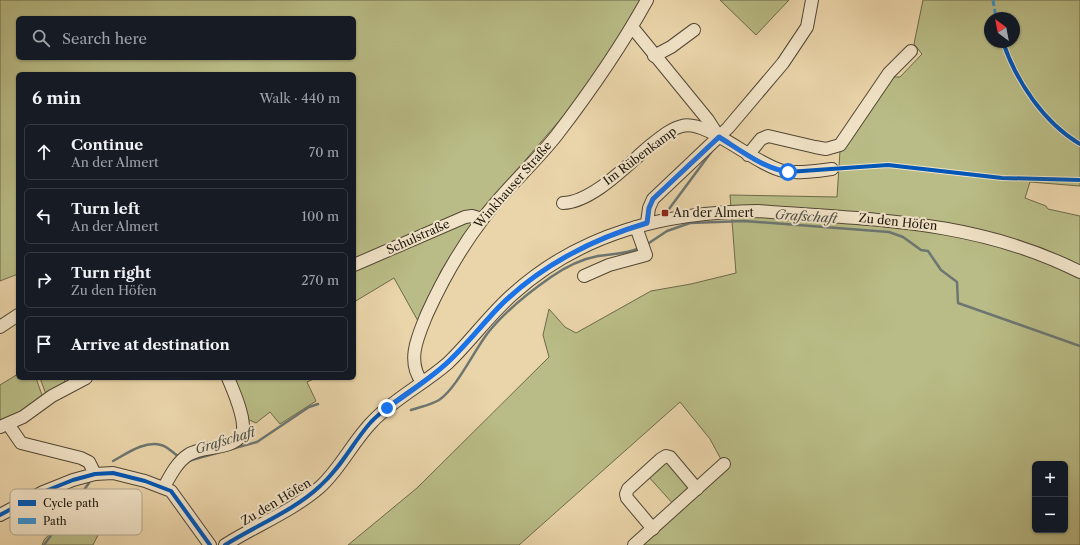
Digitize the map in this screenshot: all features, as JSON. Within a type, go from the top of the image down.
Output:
[{"type":"street","name":"Winkhauser Straße","points":[[422,382],[418,376],[414,363],[414,347],[445,276],[482,219],[555,136],[632,27],[647,0]]},
{"type":"street","points":[[584,276],[609,265],[646,255],[643,246],[641,225],[653,199],[719,137],[742,112],[796,46],[807,27],[812,0]]},
{"type":"street","points":[[632,27],[654,56],[708,120],[719,137],[748,155],[777,169],[788,172],[832,169]]},
{"type":"street","points":[[654,56],[671,47],[694,30]]},
{"type":"street","points":[[748,155],[761,139],[768,136],[809,147],[826,149],[840,145],[889,73],[911,51]]},
{"type":"street","name":"Im Rübenkamp","points":[[563,203],[576,201],[591,194],[657,141],[682,125],[702,127],[719,137]]},
{"type":"street","name":"Zu den Höfen","points":[[225,545],[317,489],[335,470],[372,421],[448,363],[498,308],[529,281],[553,264],[583,247],[641,225],[666,218],[704,213],[758,211],[903,221],[946,228],[1012,243],[1080,272]]},
{"type":"street","name":"Schulstraße","points":[[356,264],[465,217],[472,216],[482,219]]},
{"type":"street","points":[[0,327],[16,316]]},
{"type":"street","points":[[82,380],[52,396],[23,417],[4,426],[21,443],[81,458],[89,462],[95,474]]},
{"type":"street","points":[[164,487],[183,459],[235,441],[242,435],[243,428],[240,412],[229,380]]},
{"type":"street","points":[[653,529],[627,498],[626,494],[628,489],[656,463],[664,456],[670,457],[697,489]]},
{"type":"street","points":[[634,545],[724,464]]},
{"type":"street","points":[[51,489],[95,474],[120,474],[164,487],[171,491],[177,498],[210,545]]},
{"type":"street","points":[[0,515],[10,510]]},
{"type":"green space","points":[[0,0],[643,0],[629,26],[566,113],[477,216],[441,271],[418,321],[394,278],[356,301],[356,72],[16,72],[16,275],[0,281]]},
{"type":"green space","points":[[720,0],[789,0],[756,35]]},
{"type":"green space","points":[[923,0],[1080,0],[1080,186],[1030,182],[1025,198],[1046,206],[1048,209],[1080,216],[1080,545],[631,545],[675,506],[647,475],[666,460],[691,488],[723,463],[710,439],[680,402],[519,545],[348,545],[417,488],[549,357],[543,335],[549,309],[565,327],[576,333],[651,291],[691,284],[736,273],[730,195],[837,197],[840,151],[888,77],[900,77],[922,54],[914,44]]},
{"type":"green space","points":[[16,375],[16,380],[37,380],[43,398],[0,424],[0,385]]},
{"type":"green space","points":[[41,380],[65,380],[66,385],[47,397]]},
{"type":"green space","points":[[233,380],[312,380],[307,382],[316,401],[280,424],[270,412],[256,423],[245,418]]},
{"type":"green space","points":[[49,535],[98,535],[93,545],[42,545]]},
{"type":"waterway","points":[[669,209],[712,151]]},
{"type":"waterway","name":"Grafschaft","points":[[646,245],[667,231],[690,223],[744,221],[889,232],[903,237],[921,250],[928,251],[941,270],[957,282],[958,303],[1080,346]]},
{"type":"waterway","name":"Grafschaft","points":[[411,410],[433,403],[445,395],[458,379],[487,334],[501,318],[517,303],[551,277],[567,267],[586,259],[624,253],[640,248]]},
{"type":"waterway","name":"Grafschaft","points":[[188,461],[257,442],[309,407],[318,404]]},
{"type":"waterway","name":"Grafschaft","points":[[113,461],[136,448],[149,444],[166,447],[179,457]]},
{"type":"waterway","name":"Grafschaft","points":[[85,489],[89,483]]},
{"type":"waterway","name":"Grafschaft","points":[[44,545],[51,535]]},
{"type":"marked path","points":[[993,0],[995,12]]},
{"type":"cycle path","points":[[1005,48],[1015,71],[1043,113],[1055,125],[1080,144]]},
{"type":"cycle path","points":[[225,545],[299,503],[310,495],[341,463],[371,422],[389,406],[429,378],[447,363],[461,350],[499,307],[531,279],[567,256],[587,246],[606,237],[647,223],[649,208],[653,199],[719,137],[761,163],[788,172],[888,165],[1002,178],[1080,180]]},
{"type":"cycle path","points":[[50,489],[73,480],[95,474],[113,473],[145,481],[171,491],[210,545]]},
{"type":"cycle path","points":[[0,515],[10,510]]},
{"type":"place","name":"An der Almert","points":[[665,213]]},
{"type":"route","points":[[387,408],[448,363],[498,308],[514,293],[540,273],[583,247],[647,223],[649,208],[653,199],[719,137],[748,155],[777,169],[788,172]]}]
